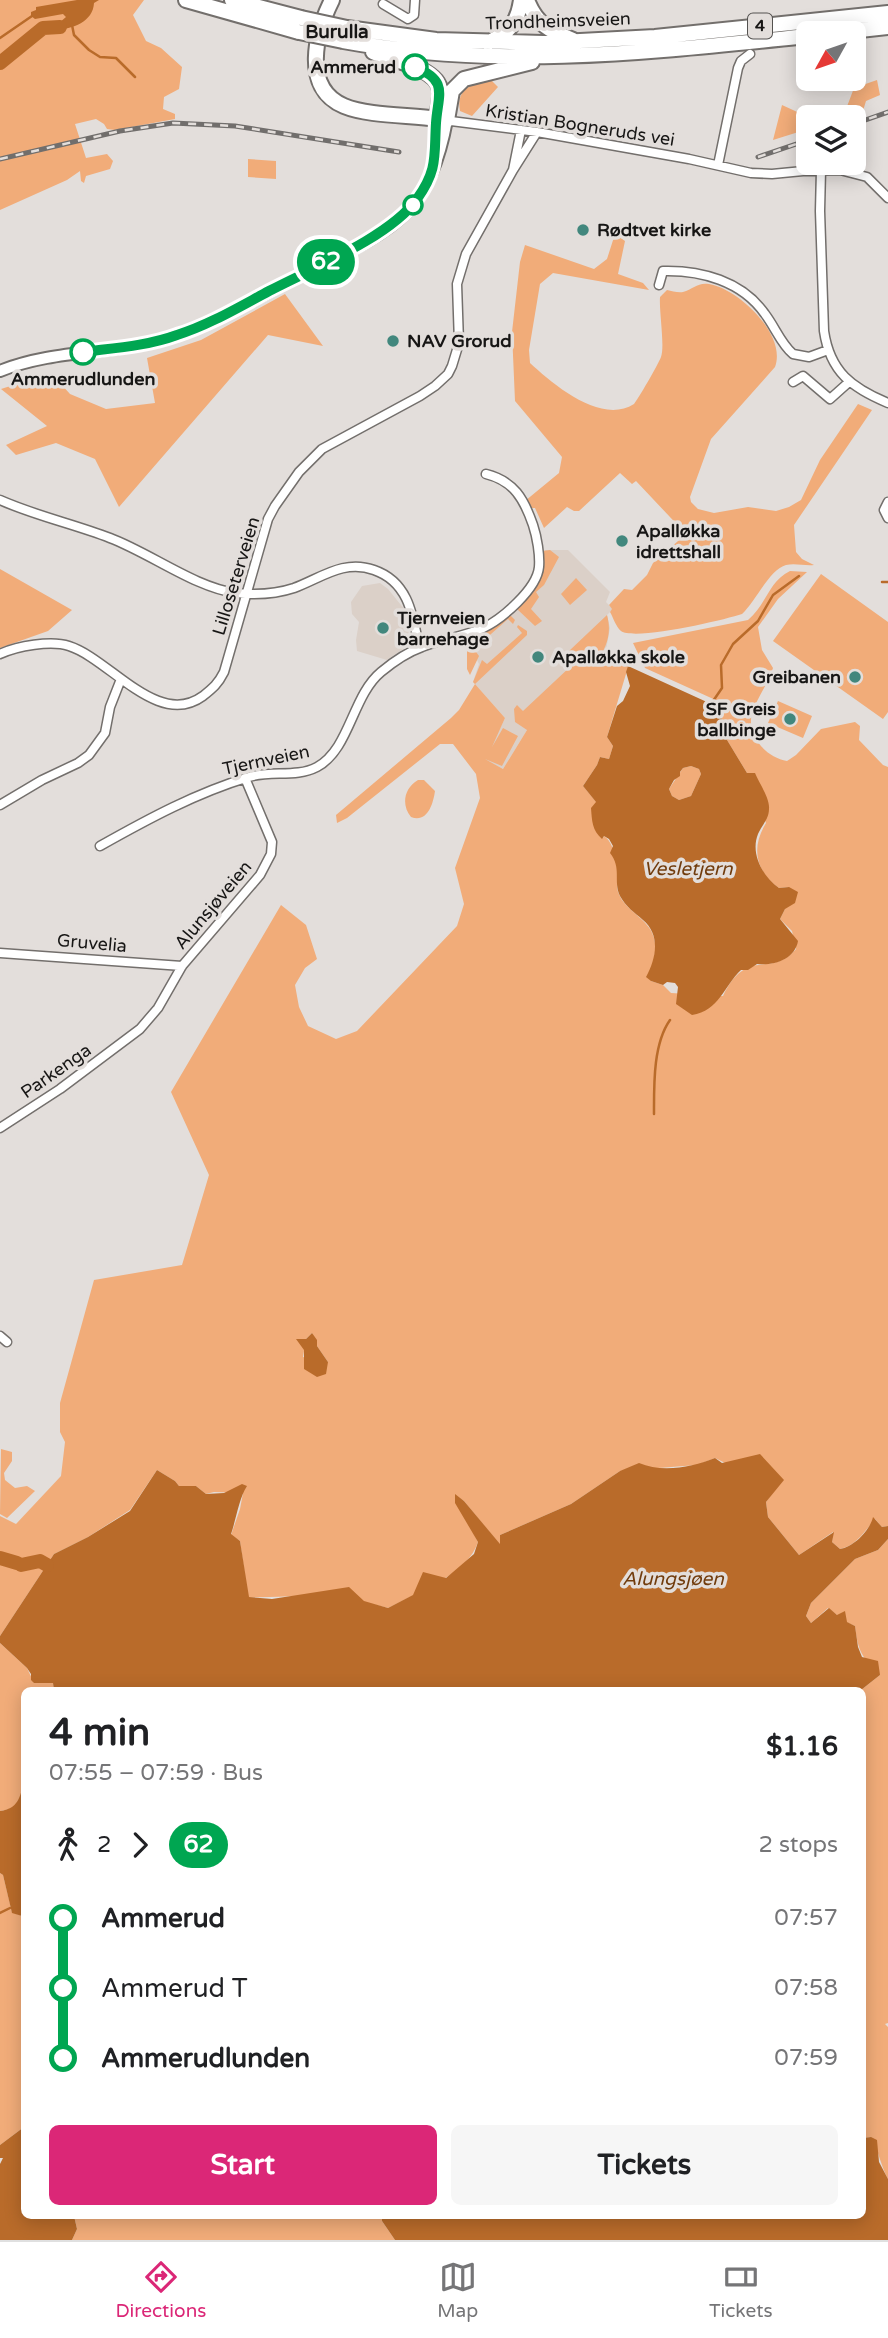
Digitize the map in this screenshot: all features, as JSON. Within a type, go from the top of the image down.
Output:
[{"type":"highway","name":"Trondheimsveien","points":[[186,0],[347,37],[439,54],[503,58],[657,51],[796,37]]},
{"type":"highway","name":"Trondheimsveien","points":[[232,0],[300,25]]},
{"type":"highway","points":[[332,0],[320,32],[316,56],[316,70],[325,93],[342,105],[356,110],[442,120]]},
{"type":"highway","points":[[487,43],[513,26],[521,0]]},
{"type":"highway","points":[[527,0],[542,25],[578,42]]},
{"type":"highway","name":"Trondheimsveien","points":[[347,37],[487,43],[578,42],[888,13]]},
{"type":"highway","points":[[866,29],[888,27]]},
{"type":"highway","points":[[347,37],[434,77],[440,89],[442,120]]},
{"type":"highway","points":[[442,120],[452,91],[464,79],[549,57]]},
{"type":"street","points":[[383,4],[408,19],[414,15],[415,0]]},
{"type":"street","points":[[718,165],[738,68],[741,61],[750,54]]},
{"type":"street","name":"Kristian Bogneruds vei","points":[[442,120],[537,132],[761,174],[796,172]]},
{"type":"street","points":[[0,371],[41,359],[162,340],[211,321],[367,240],[398,220],[423,190],[443,141],[442,120]]},
{"type":"street","name":"Lilloseterveien","points":[[513,170],[522,130]]},
{"type":"street","name":"Lilloseterveien","points":[[0,654],[53,644],[69,646],[165,704],[178,705],[199,699],[218,685],[268,519],[288,487],[310,460],[330,445],[420,396],[448,374],[459,343],[457,284],[466,254],[537,132]]},
{"type":"street","points":[[821,175],[820,235],[824,331],[828,351],[849,382],[888,403]]},
{"type":"street","name":"Kristian Bogneruds vei","points":[[863,175],[888,198]]},
{"type":"street","points":[[659,285],[663,271],[687,271],[716,277],[756,303],[793,354],[809,357],[828,351]]},
{"type":"street","points":[[793,382],[803,376],[830,399],[849,382]]},
{"type":"street","name":"Tjernveien","points":[[100,846],[200,794],[246,778],[275,772],[300,773],[324,762],[337,747],[359,702],[375,678],[419,648],[471,633],[500,619],[532,584],[539,568],[535,532],[523,502],[503,479],[486,474]]},
{"type":"street","points":[[0,500],[111,538],[213,589],[246,593],[288,589],[346,567],[359,566],[377,570],[398,585],[409,600],[419,648]]},
{"type":"street","points":[[888,502],[884,510],[888,518]]},
{"type":"street","points":[[0,805],[42,780],[79,764],[89,755],[105,733],[110,707],[121,678]]},
{"type":"street","name":"Alunsjøveien","points":[[129,1039],[158,1008],[182,966],[260,875],[271,854],[270,837],[246,778]]},
{"type":"street","name":"Gruvelia","points":[[0,953],[182,966]]},
{"type":"street","name":"Parkenga","points":[[0,1128],[129,1039]]},
{"type":"shaded area","points":[[0,0],[144,0],[133,15],[146,41],[161,48],[182,67],[179,89],[164,97],[163,109],[175,114],[175,119],[115,130],[107,129],[96,119],[75,124],[86,158],[107,154],[113,161],[110,169],[86,176],[84,183],[81,181],[80,171],[67,180],[0,210]]},
{"type":"shaded area","points":[[490,79],[498,87],[472,116],[460,111],[460,97],[466,89]]},
{"type":"shaded area","points":[[877,80],[880,95],[866,101],[865,105],[848,105],[853,91],[866,91],[866,84]]},
{"type":"shaded area","points":[[782,105],[796,111],[796,133],[773,140]]},
{"type":"shaded area","points":[[248,159],[276,161],[276,179],[248,177]]},
{"type":"shaded area","points":[[615,234],[625,241],[618,274],[643,283],[649,290],[553,273],[540,284],[529,350],[530,363],[565,391],[579,400],[607,410],[634,404],[661,357],[660,297],[667,290],[683,292],[705,284],[721,288],[758,315],[774,341],[777,354],[775,367],[711,439],[690,497],[698,509],[714,513],[748,507],[776,511],[789,507],[801,500],[820,460],[858,404],[872,410],[794,525],[796,552],[802,559],[814,565],[789,564],[780,568],[768,579],[742,614],[661,632],[621,631],[609,605],[624,589],[632,590],[647,575],[653,563],[686,534],[636,481],[632,484],[620,473],[579,511],[567,507],[544,528],[535,508],[529,508],[525,501],[559,473],[562,457],[515,401],[512,332],[520,262],[525,245],[594,269],[607,259]]},
{"type":"shaded area","points":[[285,294],[323,346],[268,335],[119,507],[95,459],[56,443],[16,455],[6,445],[47,426],[1,389],[51,373],[70,394],[106,409],[155,403],[147,358],[201,340]]},
{"type":"shaded area","name":"Apalløkka skole","points":[[545,550],[568,550],[610,592],[606,602],[613,609],[607,615],[610,628],[606,650],[527,730],[503,769],[485,760],[505,718],[473,682],[479,664],[467,640],[497,625],[517,608]]},
{"type":"shaded area","points":[[550,550],[559,557],[544,585],[536,592],[539,597],[531,609],[542,621],[535,626],[517,609],[527,595],[542,551]]},
{"type":"shaded area","points":[[0,569],[72,610],[48,631],[0,648]]},
{"type":"shaded area","points":[[790,571],[807,572],[778,599],[758,627],[762,650],[773,668],[754,707],[751,722],[759,744],[772,755],[787,761],[821,729],[855,722],[860,726],[859,740],[888,767],[888,1526],[882,1527],[875,1519],[855,1541],[840,1549],[832,1542],[833,1532],[799,1555],[768,1517],[766,1502],[776,1488],[715,1458],[697,1465],[620,1471],[571,1504],[500,1535],[500,1545],[464,1501],[455,1495],[478,1542],[472,1553],[453,1573],[388,1608],[322,1597],[248,1597],[240,1541],[231,1535],[243,1493],[206,1494],[196,1486],[179,1486],[157,1470],[130,1510],[88,1537],[54,1554],[0,1636],[0,1516],[16,1524],[61,1476],[65,1442],[60,1432],[60,1403],[94,1280],[182,1265],[209,1175],[171,1092],[281,905],[306,925],[317,959],[305,968],[295,985],[299,1007],[308,1026],[336,1039],[357,1031],[457,926],[464,904],[455,868],[480,798],[476,774],[453,744],[440,744],[347,818],[337,823],[336,815],[459,710],[475,684],[505,718],[492,747],[503,728],[518,736],[502,766],[485,759],[503,769],[527,730],[515,722],[514,709],[517,705],[523,711],[571,666],[563,657],[567,653],[571,655],[569,651],[607,615],[608,640],[596,663],[622,650],[632,654],[607,737],[613,746],[609,759],[600,757],[583,786],[597,803],[603,838],[604,836],[610,843],[615,854],[619,871],[617,885],[621,899],[647,925],[654,938],[651,981],[663,985],[671,993],[723,996],[741,972],[750,967],[777,962],[796,949],[792,931],[780,919],[785,909],[789,887],[779,888],[760,866],[758,841],[766,823],[747,773],[724,735],[720,702],[645,668],[633,643],[748,620],[783,576]],"holes":[[[312,1333],[328,1362],[303,1357],[306,1339]]]},
{"type":"shaded area","name":"Greibanen","points":[[821,574],[888,622],[888,712],[883,719],[773,641]]},
{"type":"shaded area","points":[[576,578],[587,590],[570,605],[561,594]]},
{"type":"shaded area","name":"Tjernveien barnehage","points":[[380,583],[405,610],[409,635],[408,643],[403,649],[387,660],[357,651],[359,622],[352,614],[351,602],[362,586]]},
{"type":"shaded area","points":[[510,615],[515,620],[513,624],[508,619],[474,649],[479,656],[470,675],[467,669],[467,640],[486,632]]},
{"type":"shaded area","points":[[518,625],[527,631],[527,635],[475,684],[473,682],[482,660],[487,664],[522,633]]},
{"type":"shaded area","name":"SF Greis ballbinge","points":[[778,701],[812,716],[803,738],[768,723]]},
{"type":"shaded area","points":[[691,766],[699,769],[701,774],[691,796],[679,800],[672,796],[669,789],[683,768]]},
{"type":"shaded area","points":[[418,780],[424,780],[435,791],[428,812],[417,818],[411,817],[405,802],[407,792]]},
{"type":"shaded area","points":[[1,1449],[12,1452],[12,1461],[4,1473],[5,1480],[15,1488],[27,1486],[35,1491],[7,1518],[0,1514]]},
{"type":"shaded area","points":[[888,1539],[888,2023],[885,2024],[888,2027],[888,2179],[871,2137],[866,2138],[865,1687],[880,1675],[862,1653],[855,1626],[828,1608],[811,1623],[806,1616],[811,1603],[855,1559],[878,1550]]},
{"type":"shaded area","points":[[0,1643],[27,1668],[34,1683],[53,1682],[54,1687],[21,1687],[21,1795],[15,1805],[0,1811]]},
{"type":"shaded area","points":[[0,1873],[3,1875],[12,1912],[21,1916],[21,2129],[0,2145]]},
{"type":"shaded area","points":[[75,2219],[382,2219],[395,2240],[72,2240],[77,2229]]},
{"type":"water","points":[[77,0],[99,0],[94,3],[88,17],[75,26],[43,28],[59,23],[66,17],[63,14],[35,19],[31,16],[36,7]]},
{"type":"water","name":"Vesletjern","points":[[628,666],[720,708],[724,735],[747,773],[755,773],[768,800],[768,816],[756,842],[757,857],[763,871],[779,888],[789,887],[798,892],[795,903],[785,909],[780,919],[798,941],[793,952],[783,960],[757,964],[748,970],[741,970],[709,1009],[692,1015],[676,1004],[678,987],[675,983],[667,982],[663,985],[646,977],[654,955],[652,933],[649,926],[620,896],[616,864],[610,853],[613,846],[609,839],[604,836],[602,839],[594,829],[591,808],[596,802],[583,786],[600,757],[609,759],[613,746],[607,737],[617,706],[623,701],[630,686],[626,672]],"holes":[[[691,766],[699,769],[701,774],[691,796],[679,800],[672,796],[669,789],[683,768]]]},
{"type":"water","points":[[312,1333],[328,1362],[326,1374],[317,1377],[304,1369],[304,1350],[296,1339],[306,1339]]},
{"type":"water","name":"Alungsjøen","points":[[760,1454],[784,1480],[766,1502],[768,1517],[799,1555],[834,1532],[832,1542],[840,1549],[851,1545],[865,1532],[873,1517],[882,1527],[888,1526],[888,1539],[878,1550],[855,1559],[811,1603],[806,1616],[811,1623],[829,1608],[837,1615],[845,1611],[847,1622],[855,1626],[862,1657],[878,1661],[880,1675],[865,1687],[54,1687],[53,1683],[34,1683],[27,1668],[0,1643],[0,1636],[54,1554],[130,1511],[157,1470],[179,1486],[196,1486],[206,1494],[224,1493],[242,1484],[247,1486],[231,1534],[240,1541],[249,1597],[272,1599],[349,1587],[364,1601],[388,1608],[413,1595],[423,1572],[446,1578],[474,1554],[478,1542],[455,1503],[455,1494],[500,1544],[500,1535],[571,1504],[620,1471],[639,1463],[657,1468],[677,1468],[715,1458],[722,1463]]},
{"type":"water","points":[[21,1791],[21,1916],[12,1913],[3,1875],[0,1873],[0,1811],[11,1808]]},
{"type":"water","points":[[21,2129],[21,2219],[75,2219],[77,2229],[72,2240],[0,2240],[0,2164],[3,2158],[0,2158],[0,2145]]},
{"type":"water","points":[[866,2138],[877,2140],[879,2162],[888,2179],[888,2240],[395,2240],[382,2221],[866,2219]]},
{"type":"waterway","points":[[0,38],[32,16]]},
{"type":"waterway","points":[[72,25],[74,35],[89,50],[100,57],[116,58],[135,77]]},
{"type":"waterway","points":[[0,63],[43,28],[60,27]]},
{"type":"waterway","points":[[711,704],[722,688],[721,665],[733,644],[758,621],[773,595],[799,576]]},
{"type":"waterway","points":[[882,582],[888,582]]},
{"type":"waterway","points":[[654,1114],[657,1053],[670,1020]]},
{"type":"waterway","points":[[0,1558],[17,1563]]},
{"type":"waterway","points":[[21,1565],[40,1561],[47,1565]]},
{"type":"waterway","points":[[0,1913],[10,1908]]},
{"type":"railway","points":[[866,120],[888,112]]},
{"type":"railway","points":[[0,159],[120,131],[173,123],[235,126],[399,152]]},
{"type":"railway","points":[[758,157],[796,144]]},
{"type":"bus line","name":"62","points":[[83,352],[152,342],[198,327],[379,234],[398,220],[412,207],[423,190],[436,158],[436,119],[440,89],[434,77],[415,67]]},
{"type":"place","name":"Ammerud","points":[[415,67]]},
{"type":"place","name":"Rødtvet kirke","points":[[583,230]]},
{"type":"place","name":"NAV Grorud","points":[[393,341]]},
{"type":"place","name":"Ammerudlunden","points":[[83,352]]},
{"type":"place","name":"Apalløkka idrettshall","points":[[622,541]]},
{"type":"place","name":"Tjernveien barnehage","points":[[383,628]]},
{"type":"place","name":"Apalløkka skole","points":[[538,657]]},
{"type":"place","name":"Greibanen","points":[[855,677]]},
{"type":"place","name":"SF Greis ballbinge","points":[[790,719]]},
{"type":"district","name":"Burulla","points":[[337,32]]}]
